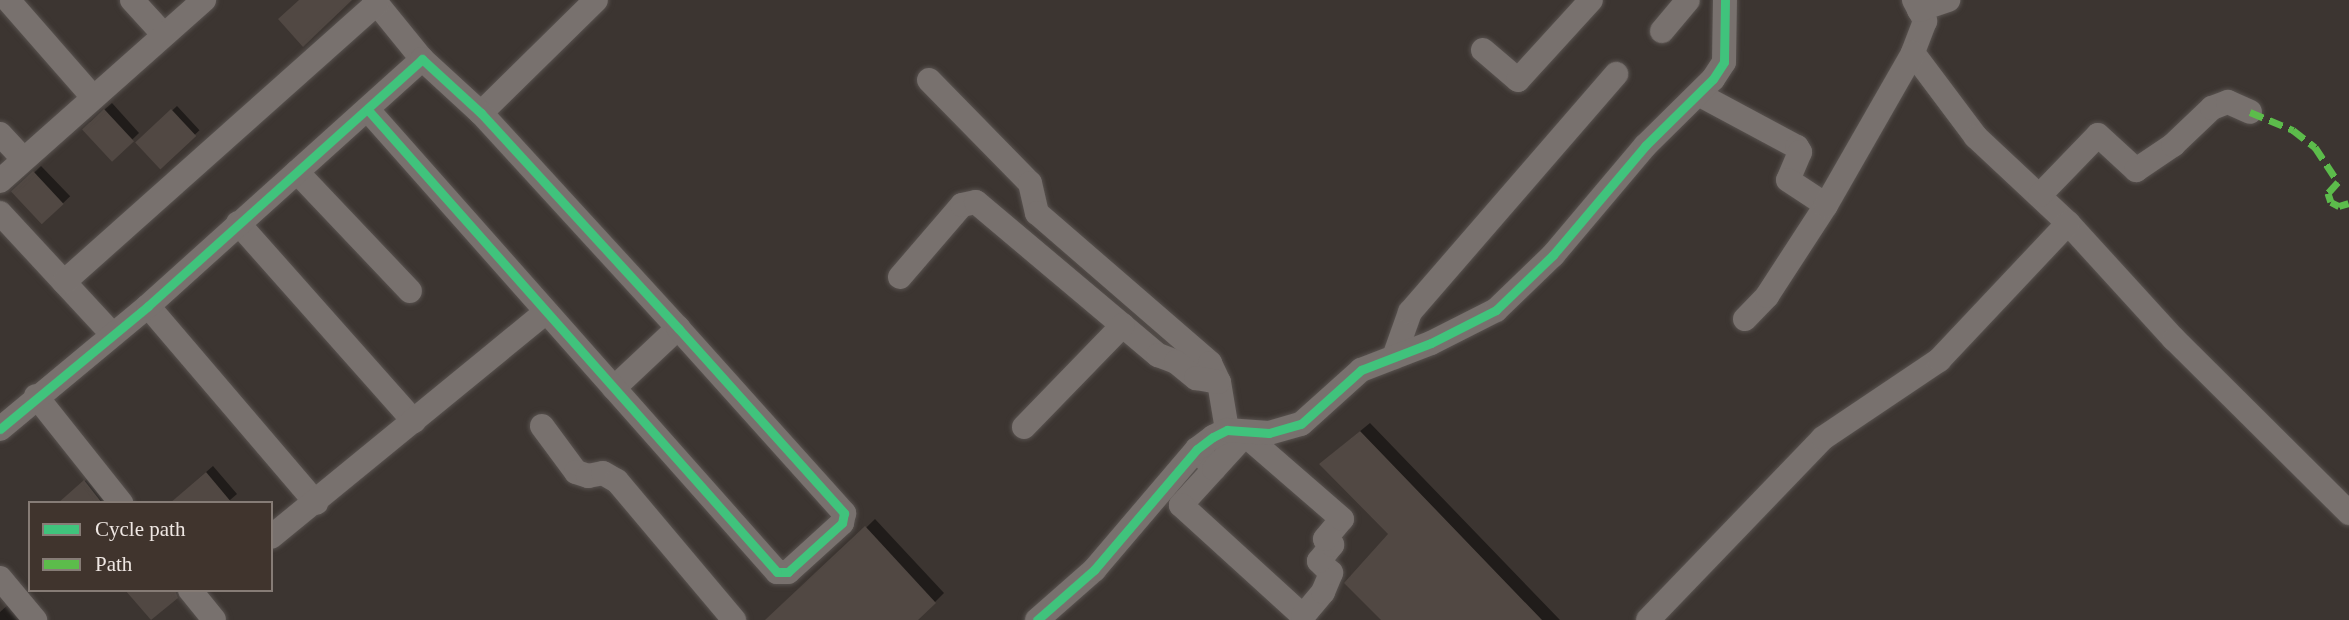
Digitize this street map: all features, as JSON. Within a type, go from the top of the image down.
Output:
[{"type":"street","points":[[8,0],[93,97]]},
{"type":"street","points":[[132,0],[164,35]]},
{"type":"street","points":[[0,181],[204,0]]},
{"type":"street","points":[[481,113],[596,0]]},
{"type":"street","points":[[1483,50],[1518,80],[1591,0]]},
{"type":"street","points":[[1662,31],[1688,0]]},
{"type":"street","points":[[1037,620],[1094,570],[1197,449],[1227,430],[1269,433],[1301,424],[1361,370],[1496,310],[1553,255],[1674,115],[1700,95],[1724,62],[1725,0]]},
{"type":"street","points":[[1745,319],[1767,296],[1826,205],[1913,52],[1925,21],[1917,5],[1948,0]]},
{"type":"street","points":[[65,282],[375,2],[422,59],[481,113],[844,513],[842,523],[788,572],[777,572],[368,110]]},
{"type":"street","points":[[1913,52],[1976,137],[2068,223],[2174,339],[2349,513]]},
{"type":"street","points":[[0,429],[111,333],[148,306],[422,59]]},
{"type":"street","points":[[1394,357],[1410,312],[1616,74]]},
{"type":"street","points":[[929,80],[1030,183],[1037,213],[1194,345],[1219,382],[1227,430]]},
{"type":"street","points":[[1700,95],[1797,147],[1800,152],[1788,180],[1826,205]]},
{"type":"street","points":[[2040,195],[2098,135],[2136,170],[2173,145],[2212,108],[2228,102],[2250,112]]},
{"type":"street","points":[[0,134],[23,159]]},
{"type":"street","points":[[296,172],[410,291]]},
{"type":"street","points":[[900,277],[962,205],[976,202],[1123,325],[1195,379],[1219,382]]},
{"type":"street","points":[[0,213],[111,333]]},
{"type":"street","points":[[238,223],[414,421]]},
{"type":"street","points":[[1648,620],[1823,438],[1940,360],[2068,223]]},
{"type":"street","points":[[148,306],[316,503]]},
{"type":"street","points":[[273,535],[546,312]]},
{"type":"street","points":[[1024,427],[1123,325]]},
{"type":"street","points":[[614,388],[678,328]]},
{"type":"street","points":[[36,396],[119,501]]},
{"type":"street","points":[[541,426],[576,472],[587,476],[603,473],[617,481],[734,620]]},
{"type":"street","points":[[1245,435],[1342,519],[1325,538],[1332,545],[1319,561],[1331,573],[1323,592],[1303,616],[1181,505],[1214,469],[1245,435]]},
{"type":"street","points":[[1197,449],[1214,469]]},
{"type":"street","points":[[4,591],[35,620]]},
{"type":"street","points":[[196,592],[214,620]]},
{"type":"building","points":[[299,0],[352,0],[303,47],[278,19]]},
{"type":"building","points":[[104,109],[134,141],[112,162],[82,129]]},
{"type":"building","points":[[171,109],[196,136],[160,169],[135,142]]},
{"type":"building","points":[[33,171],[64,204],[42,224],[11,191]]},
{"type":"building","points":[[1360,431],[1542,620],[1381,620],[1344,583],[1388,534],[1319,464]]},
{"type":"building","points":[[206,472],[230,501],[172,501]]},
{"type":"building","points":[[84,480],[100,501],[60,501]]},
{"type":"building","points":[[865,526],[936,603],[918,620],[765,620]]},
{"type":"building","points":[[127,592],[176,592],[178,598],[151,620]]},
{"type":"marked path","points":[[2250,112],[2293,130],[2315,147],[2338,182],[2328,193],[2331,202],[2339,206],[2349,203]]},
{"type":"cycle path","points":[[1037,620],[1094,570],[1197,449],[1213,437],[1227,430],[1269,433],[1301,424],[1361,370],[1431,343],[1496,310],[1553,255],[1645,146],[1713,79],[1724,62],[1725,0]]},
{"type":"cycle path","points":[[0,429],[148,306],[422,59],[481,113],[678,328],[844,513],[842,523],[788,572],[777,572],[368,110]]}]
